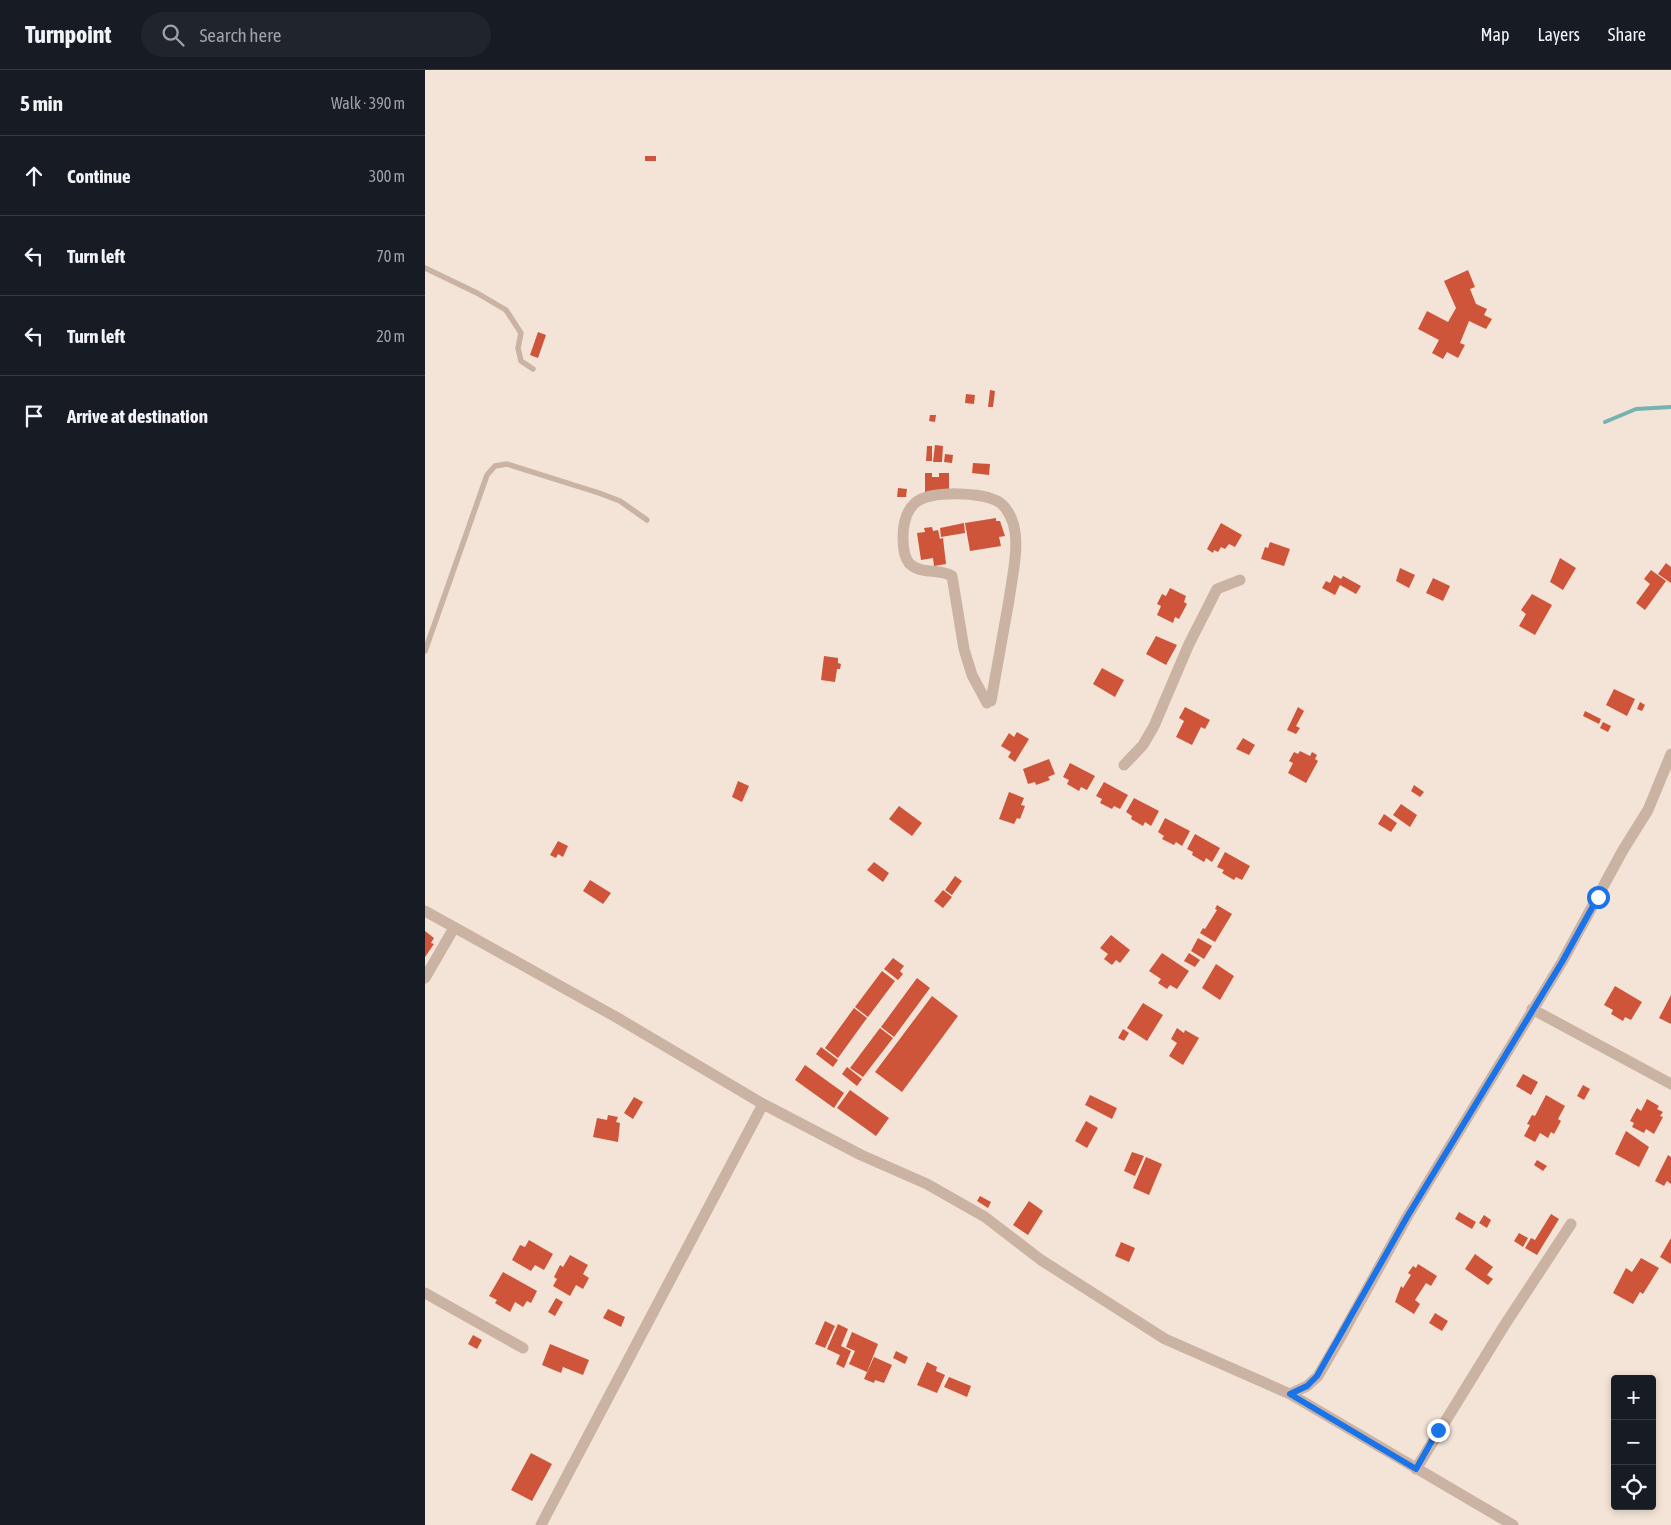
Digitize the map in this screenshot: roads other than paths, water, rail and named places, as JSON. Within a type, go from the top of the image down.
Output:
[{"type":"street","points":[[962,494],[986,496],[1001,503],[1010,515],[1015,531],[1013,577],[989,702],[972,675],[964,649],[951,576],[945,572],[916,568],[908,562],[903,547],[903,525],[908,512],[915,502],[928,497],[962,494]]},
{"type":"street","points":[[1124,765],[1143,746],[1154,726],[1189,644],[1217,589],[1240,580]]},
{"type":"street","points":[[1290,1394],[1307,1386],[1317,1376],[1407,1217],[1562,962],[1623,850],[1648,810],[1671,754]]},
{"type":"street","points":[[425,911],[615,1017],[763,1104],[861,1155],[927,1184],[985,1217],[1041,1260],[1165,1339],[1290,1394],[1513,1525]]},
{"type":"street","points":[[425,978],[454,928]]},
{"type":"street","points":[[1532,1009],[1671,1084]]},
{"type":"street","points":[[541,1525],[763,1104]]},
{"type":"street","points":[[1416,1469],[1499,1334],[1571,1224]]},
{"type":"street","points":[[425,1293],[523,1348]]},
{"type":"lane","points":[[425,268],[477,293],[506,310],[521,333],[518,348],[521,361],[533,370]]},
{"type":"lane","points":[[425,651],[487,475],[495,466],[507,464],[599,493],[620,501],[647,520]]},
{"type":"waterway","points":[[1605,422],[1636,409],[1671,407]]}]
